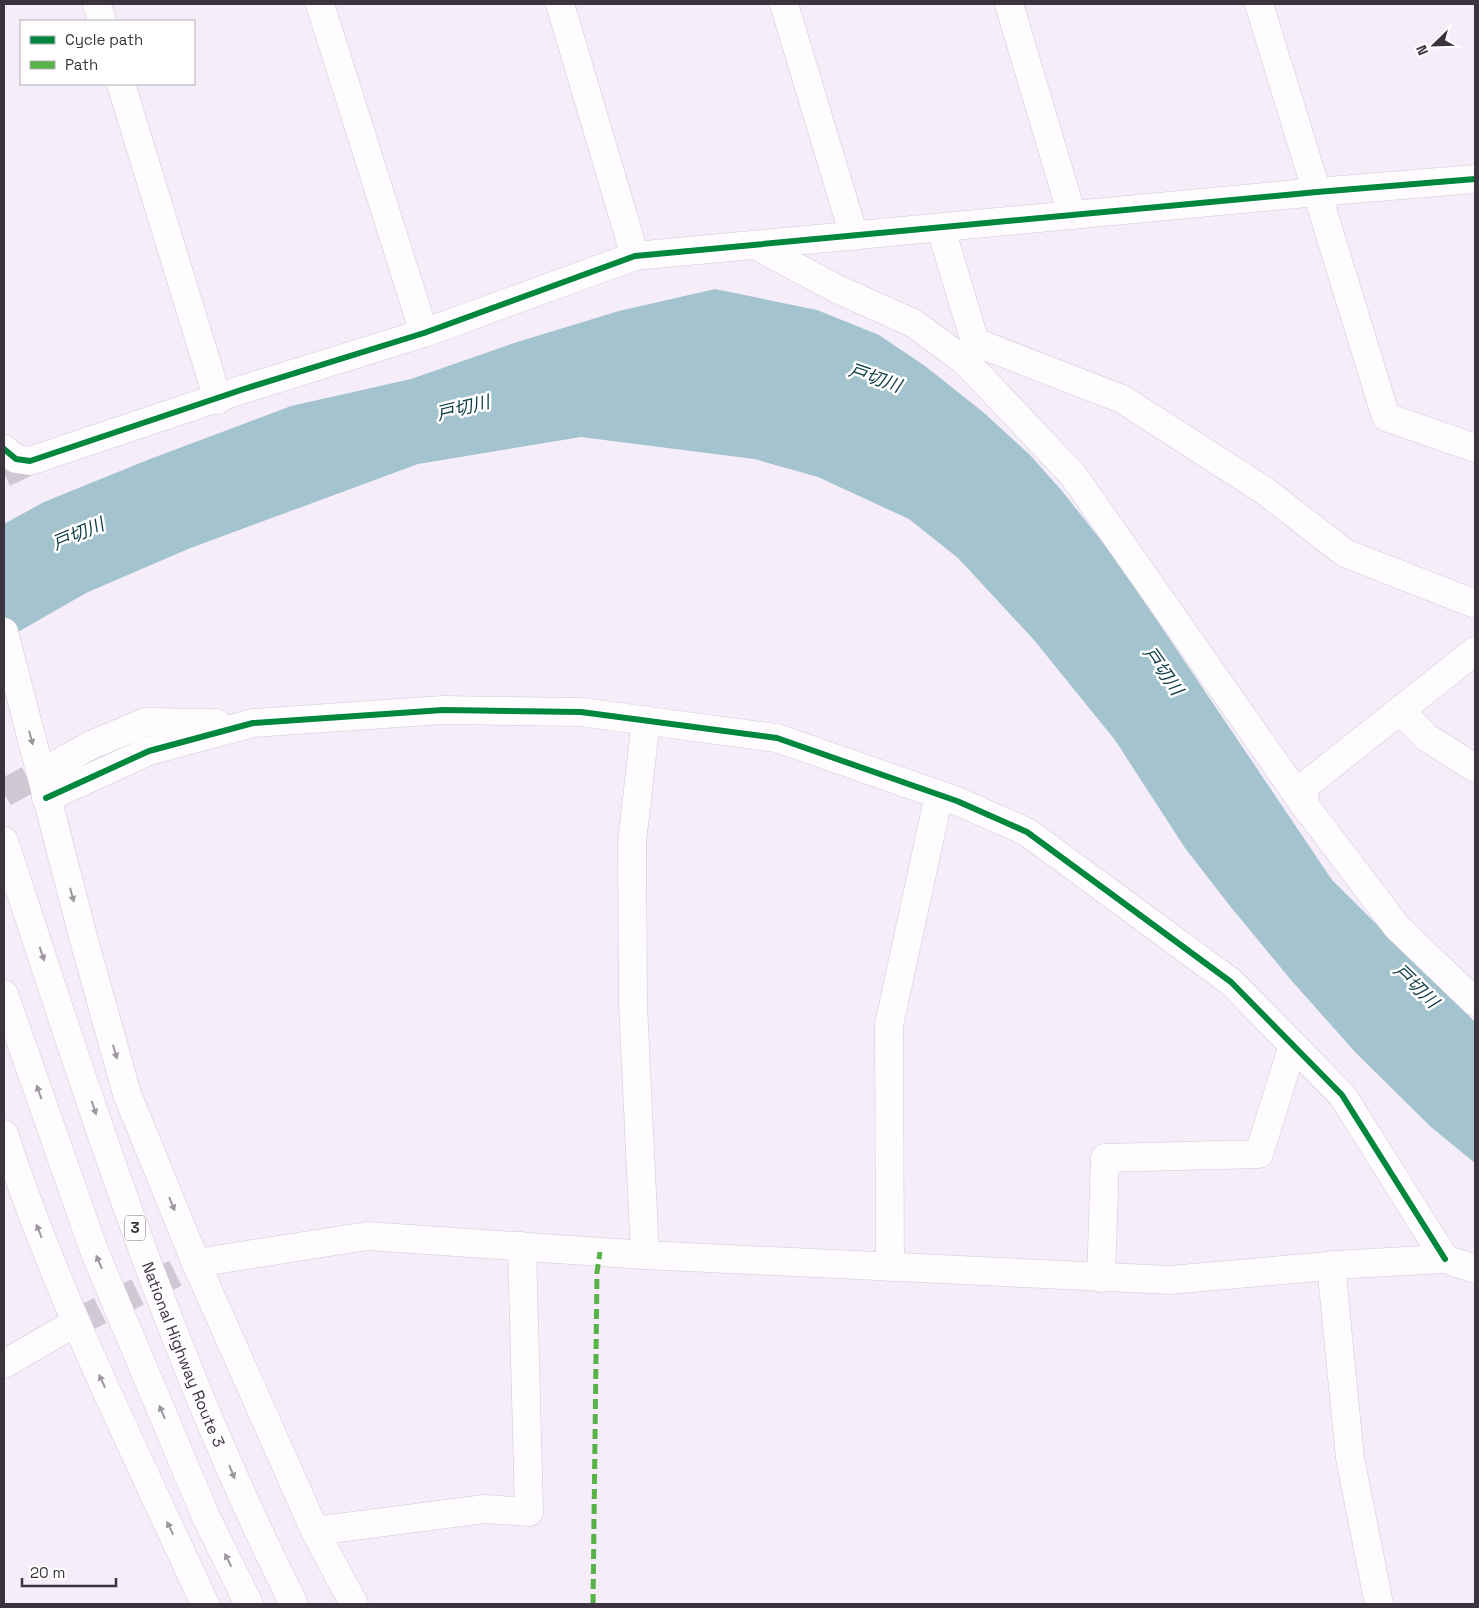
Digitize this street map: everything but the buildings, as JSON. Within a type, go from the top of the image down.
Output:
[{"type":"main road","points":[[97,4],[102,20]]},
{"type":"main road","points":[[320,4],[424,334]]},
{"type":"main road","points":[[560,4],[635,256]]},
{"type":"main road","points":[[784,4],[854,236]]},
{"type":"main road","points":[[1009,4],[1072,216]]},
{"type":"main road","points":[[1259,4],[1386,417],[1475,448]]},
{"type":"main road","points":[[121,85],[218,400]]},
{"type":"main road","points":[[4,449],[16,459],[30,461],[218,400],[244,389],[424,334],[635,256],[1475,179]]},
{"type":"main road","points":[[942,228],[967,349],[1072,475],[1303,803],[1397,927],[1475,1002]]},
{"type":"main road","points":[[755,245],[837,289],[967,349],[1122,399],[1265,491],[1345,553],[1475,604]]},
{"type":"main road","points":[[4,632],[46,798],[127,1094],[196,1263],[315,1531],[354,1604]]},
{"type":"main road","points":[[1303,803],[1306,785],[1401,712],[1475,651]]},
{"type":"main road","points":[[46,770],[91,745],[146,722],[252,723],[443,710],[581,712],[777,738],[939,795],[1027,832],[1231,982],[1342,1095],[1444,1259]]},
{"type":"main road","points":[[1401,712],[1426,737],[1475,768]]},
{"type":"main road","points":[[645,1255],[633,1005],[632,842],[646,720]]},
{"type":"main road","points":[[46,798],[149,751],[252,723]]},
{"type":"main road","points":[[890,1267],[889,1025],[939,795]]},
{"type":"main road","name":"National Highway Route 3","points":[[4,841],[145,1258],[253,1524],[294,1604]]},
{"type":"main road","points":[[4,994],[96,1253],[206,1517],[249,1604]]},
{"type":"main road","points":[[1102,1278],[1105,1158],[1259,1154],[1293,1045]]},
{"type":"main road","points":[[4,1134],[17,1175],[75,1324],[205,1604]]},
{"type":"main road","points":[[196,1263],[367,1236],[645,1255],[1102,1278],[1170,1280],[1331,1265],[1444,1259],[1475,1269]]},
{"type":"main road","points":[[315,1531],[486,1509],[529,1512],[522,1246]]},
{"type":"main road","points":[[1331,1265],[1350,1458],[1379,1604]]},
{"type":"main road","points":[[4,1364],[75,1324]]},
{"type":"water","name":"戸切川","points":[[715,289],[817,310],[879,335],[925,366],[983,412],[1029,454],[1062,491],[1115,558],[1332,880],[1475,1022],[1475,1163],[1431,1127],[1356,1053],[1291,980],[1185,848],[1115,740],[1034,640],[958,558],[909,519],[818,477],[754,459],[581,437],[418,464],[188,549],[86,593],[4,640],[4,524],[44,502],[150,459],[291,406],[411,379],[514,343],[619,311]]},
{"type":"tunnel","points":[[4,473],[30,461]]},
{"type":"tunnel","points":[[4,793],[46,770]]},
{"type":"tunnel","points":[[75,1323],[196,1263]]},
{"type":"marked path","points":[[593,1604],[597,1272],[600,1252]]},
{"type":"cycle path","points":[[4,449],[16,459],[30,461],[244,389],[424,333],[635,256],[1475,179]]},
{"type":"cycle path","points":[[46,798],[149,751],[253,723],[443,710],[581,712],[777,738],[957,801],[1027,832],[1231,982],[1342,1095],[1445,1259]]}]
